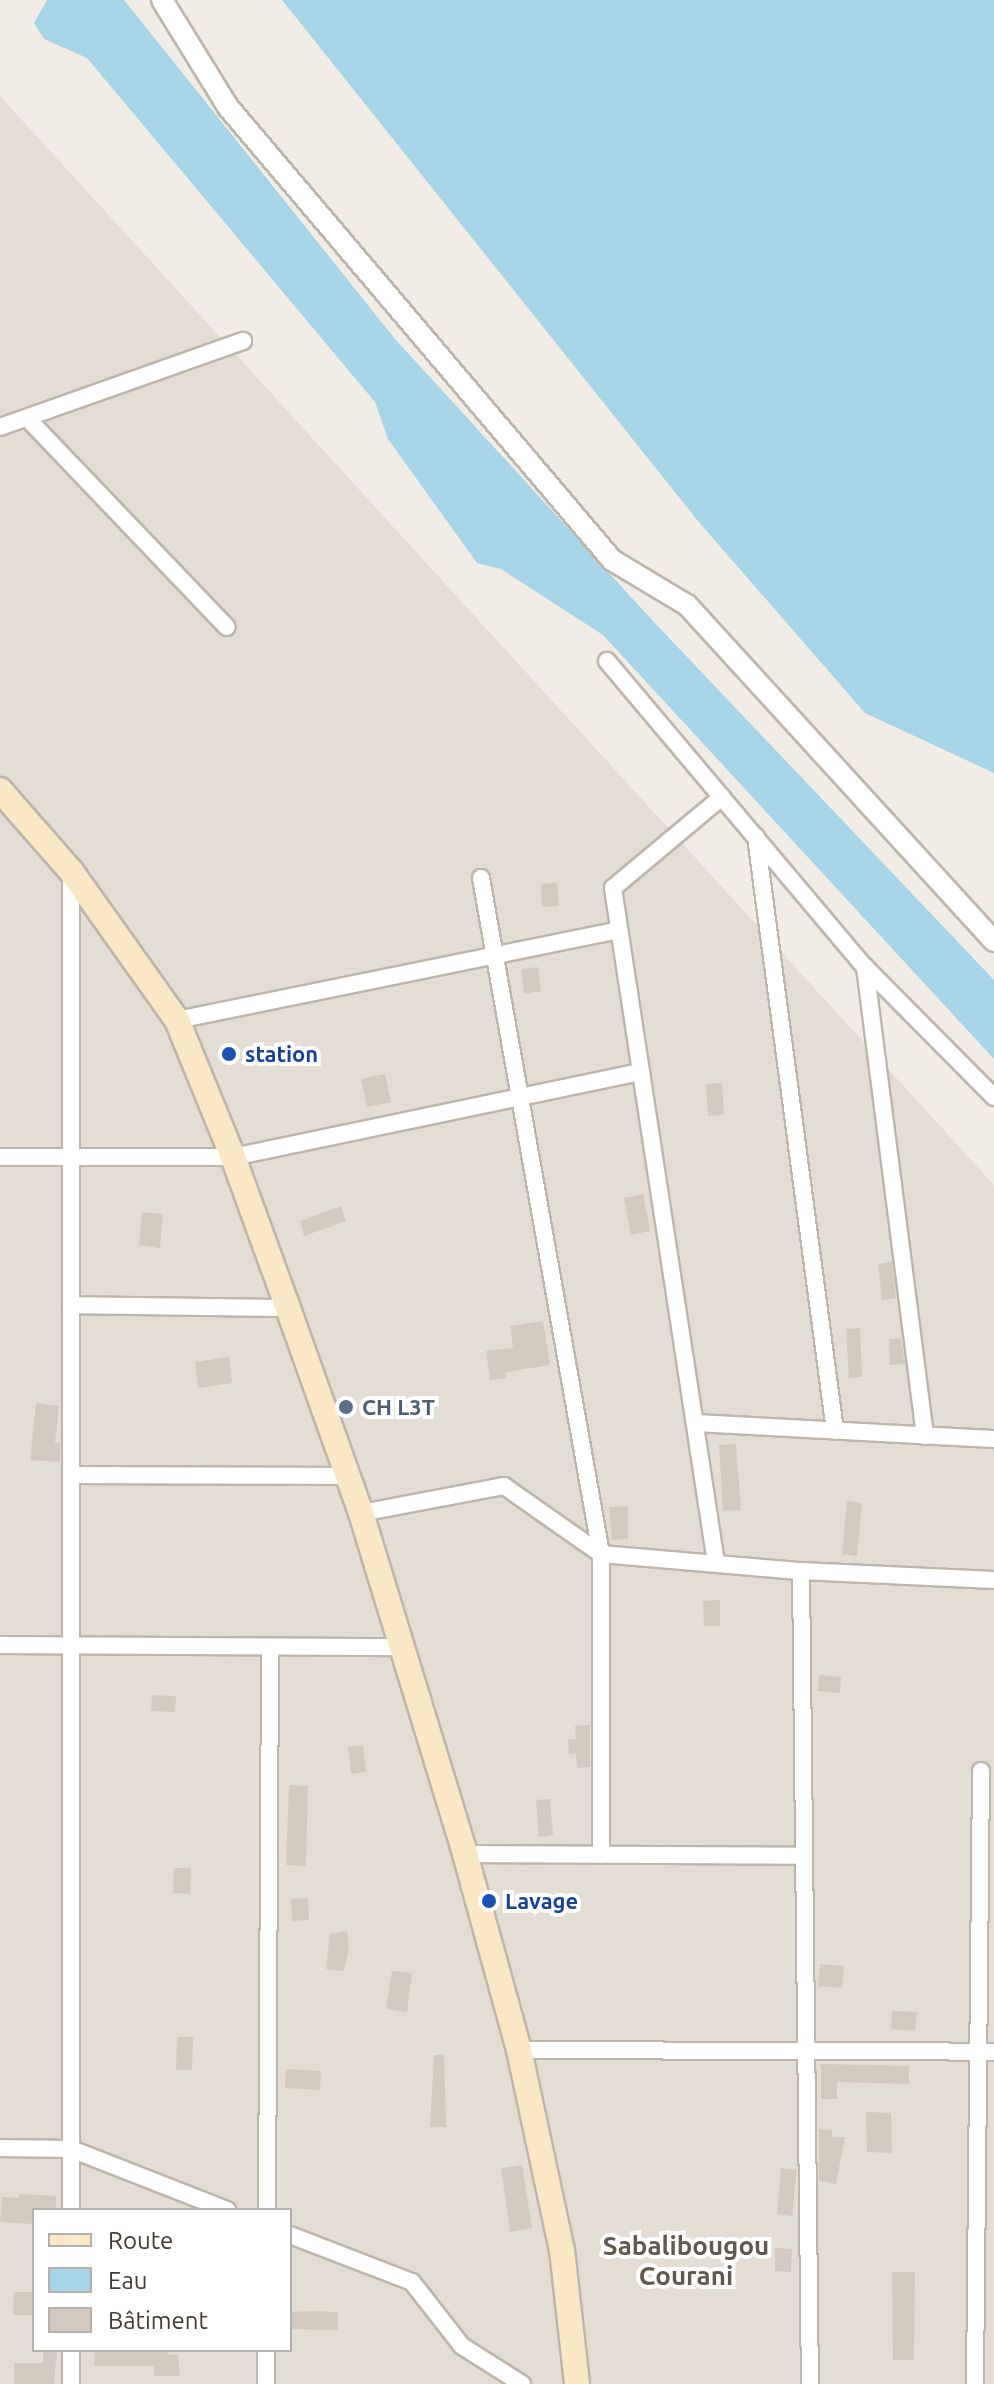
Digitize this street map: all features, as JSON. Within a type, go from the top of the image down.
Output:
[{"type":"main road","points":[[0,790],[71,871],[177,1020],[233,1157],[288,1308],[361,1513],[403,1647],[519,2050],[562,2250],[577,2384]]},
{"type":"street","points":[[162,0],[228,107],[612,560],[687,605],[994,941]]},
{"type":"street","points":[[0,427],[243,341]]},
{"type":"street","points":[[27,418],[227,627]]},
{"type":"street","points":[[607,661],[865,967],[994,1097]]},
{"type":"street","points":[[716,1563],[613,888],[722,797]]},
{"type":"street","points":[[756,837],[835,1431]]},
{"type":"street","points":[[71,871],[71,2208]]},
{"type":"street","points":[[481,878],[601,1554],[601,1855]]},
{"type":"street","points":[[177,1020],[619,930]]},
{"type":"street","points":[[865,967],[925,1436]]},
{"type":"street","points":[[0,1157],[233,1157],[641,1072]]},
{"type":"street","points":[[71,1305],[288,1308]]},
{"type":"street","points":[[695,1423],[994,1439]]},
{"type":"street","points":[[71,1475],[348,1476]]},
{"type":"street","points":[[361,1513],[504,1486],[601,1554],[801,1571],[994,1580]]},
{"type":"street","points":[[801,1571],[810,2384]]},
{"type":"street","points":[[0,1645],[403,1647]]},
{"type":"street","points":[[267,2208],[270,1647]]},
{"type":"street","points":[[975,2384],[986,2052],[981,1771]]},
{"type":"street","points":[[465,1854],[804,1856]]},
{"type":"street","points":[[519,2050],[986,2052]]},
{"type":"street","points":[[0,2148],[71,2149],[222,2208]]},
{"type":"street","points":[[292,2236],[412,2282],[462,2346],[522,2384]]},
{"type":"street","points":[[71,2352],[71,2384]]},
{"type":"street","points":[[266,2352],[266,2384]]},
{"type":"shaded area","points":[[0,96],[994,1185],[994,2384],[0,2384]]},
{"type":"water","points":[[47,0],[124,0],[395,339],[652,620],[994,980],[994,1059],[603,635],[501,569],[477,563],[388,439],[375,402],[87,58],[44,39],[34,23]]},
{"type":"water","points":[[282,0],[994,0],[994,773],[865,713],[698,521]]},
{"type":"building","points":[[557,883],[559,906],[542,907],[541,884]]},
{"type":"building","points":[[538,967],[541,991],[524,994],[521,969]]},
{"type":"building","points":[[385,1074],[391,1102],[367,1107],[361,1079]]},
{"type":"building","points":[[722,1083],[724,1115],[708,1116],[706,1084]]},
{"type":"building","points":[[643,1194],[650,1231],[631,1235],[624,1198]]},
{"type":"building","points":[[341,1206],[346,1221],[304,1236],[300,1221]]},
{"type":"building","points":[[142,1212],[163,1214],[160,1248],[139,1245]]},
{"type":"building","points":[[892,1262],[896,1298],[882,1300],[878,1264]]},
{"type":"building","points":[[543,1321],[550,1365],[506,1372],[506,1378],[490,1380],[486,1351],[513,1348],[510,1326]]},
{"type":"building","points":[[860,1328],[862,1377],[849,1378],[846,1329]]},
{"type":"building","points":[[901,1338],[905,1364],[890,1365],[889,1339]]},
{"type":"building","points":[[229,1357],[232,1383],[198,1388],[195,1362]]},
{"type":"building","points":[[36,1403],[59,1406],[55,1443],[60,1443],[60,1462],[30,1460]]},
{"type":"building","points":[[736,1444],[741,1510],[723,1511],[719,1445]]},
{"type":"building","points":[[847,1501],[862,1503],[857,1556],[842,1554]]},
{"type":"building","points":[[628,1506],[628,1539],[612,1540],[609,1507]]},
{"type":"building","points":[[720,1600],[720,1626],[704,1626],[703,1601]]},
{"type":"building","points":[[819,1675],[841,1677],[840,1693],[818,1691]]},
{"type":"building","points":[[152,1695],[176,1696],[175,1712],[151,1711]]},
{"type":"building","points":[[590,1725],[590,1767],[577,1768],[576,1753],[569,1754],[568,1739],[576,1739],[575,1726]]},
{"type":"building","points":[[363,1745],[366,1772],[351,1774],[348,1747]]},
{"type":"building","points":[[289,1785],[308,1786],[306,1866],[286,1865]]},
{"type":"building","points":[[550,1799],[553,1835],[539,1837],[536,1800]]},
{"type":"building","points":[[174,1868],[191,1868],[190,1894],[173,1893]]},
{"type":"building","points":[[308,1898],[309,1920],[292,1921],[291,1899]]},
{"type":"building","points":[[347,1931],[349,1947],[344,1971],[326,1969],[330,1934]]},
{"type":"building","points":[[820,1964],[844,1966],[842,1988],[818,1986]]},
{"type":"building","points":[[392,1971],[412,1973],[407,2012],[386,2009]]},
{"type":"building","points":[[892,2011],[917,2012],[915,2031],[891,2029]]},
{"type":"building","points":[[177,2037],[193,2037],[192,2070],[176,2070]]},
{"type":"building","points":[[434,2055],[444,2055],[446,2127],[430,2127]]},
{"type":"building","points":[[821,2064],[909,2066],[909,2084],[837,2082],[837,2099],[821,2099]]},
{"type":"building","points":[[286,2069],[321,2071],[320,2090],[285,2088]]},
{"type":"building","points":[[866,2112],[891,2113],[892,2153],[867,2152]]},
{"type":"building","points":[[819,2129],[832,2130],[832,2137],[845,2137],[836,2184],[819,2181]]},
{"type":"building","points":[[522,2165],[532,2228],[510,2232],[501,2168]]},
{"type":"building","points":[[781,2168],[797,2170],[792,2216],[777,2214]]},
{"type":"building","points":[[19,2194],[56,2196],[56,2208],[32,2208],[32,2224],[0,2222],[2,2197],[19,2198]]},
{"type":"building","points":[[775,2248],[792,2249],[791,2272],[775,2271]]},
{"type":"building","points":[[892,2272],[915,2272],[914,2360],[893,2360]]},
{"type":"building","points":[[14,2292],[32,2292],[32,2315],[13,2315]]},
{"type":"building","points":[[292,2312],[338,2312],[338,2330],[292,2329]]},
{"type":"building","points":[[43,2352],[57,2352],[54,2384],[14,2384],[14,2363],[43,2363]]},
{"type":"building","points":[[95,2352],[168,2352],[168,2355],[178,2354],[180,2376],[154,2376],[154,2366],[94,2366]]},
{"type":"place","name":"station","points":[[229,1054]]},
{"type":"place","name":"CH L3T","points":[[346,1407]]},
{"type":"place","name":"Lavage","points":[[489,1901]]},
{"type":"district","name":"Sabalibougou Courani","points":[[686,2261]]}]
